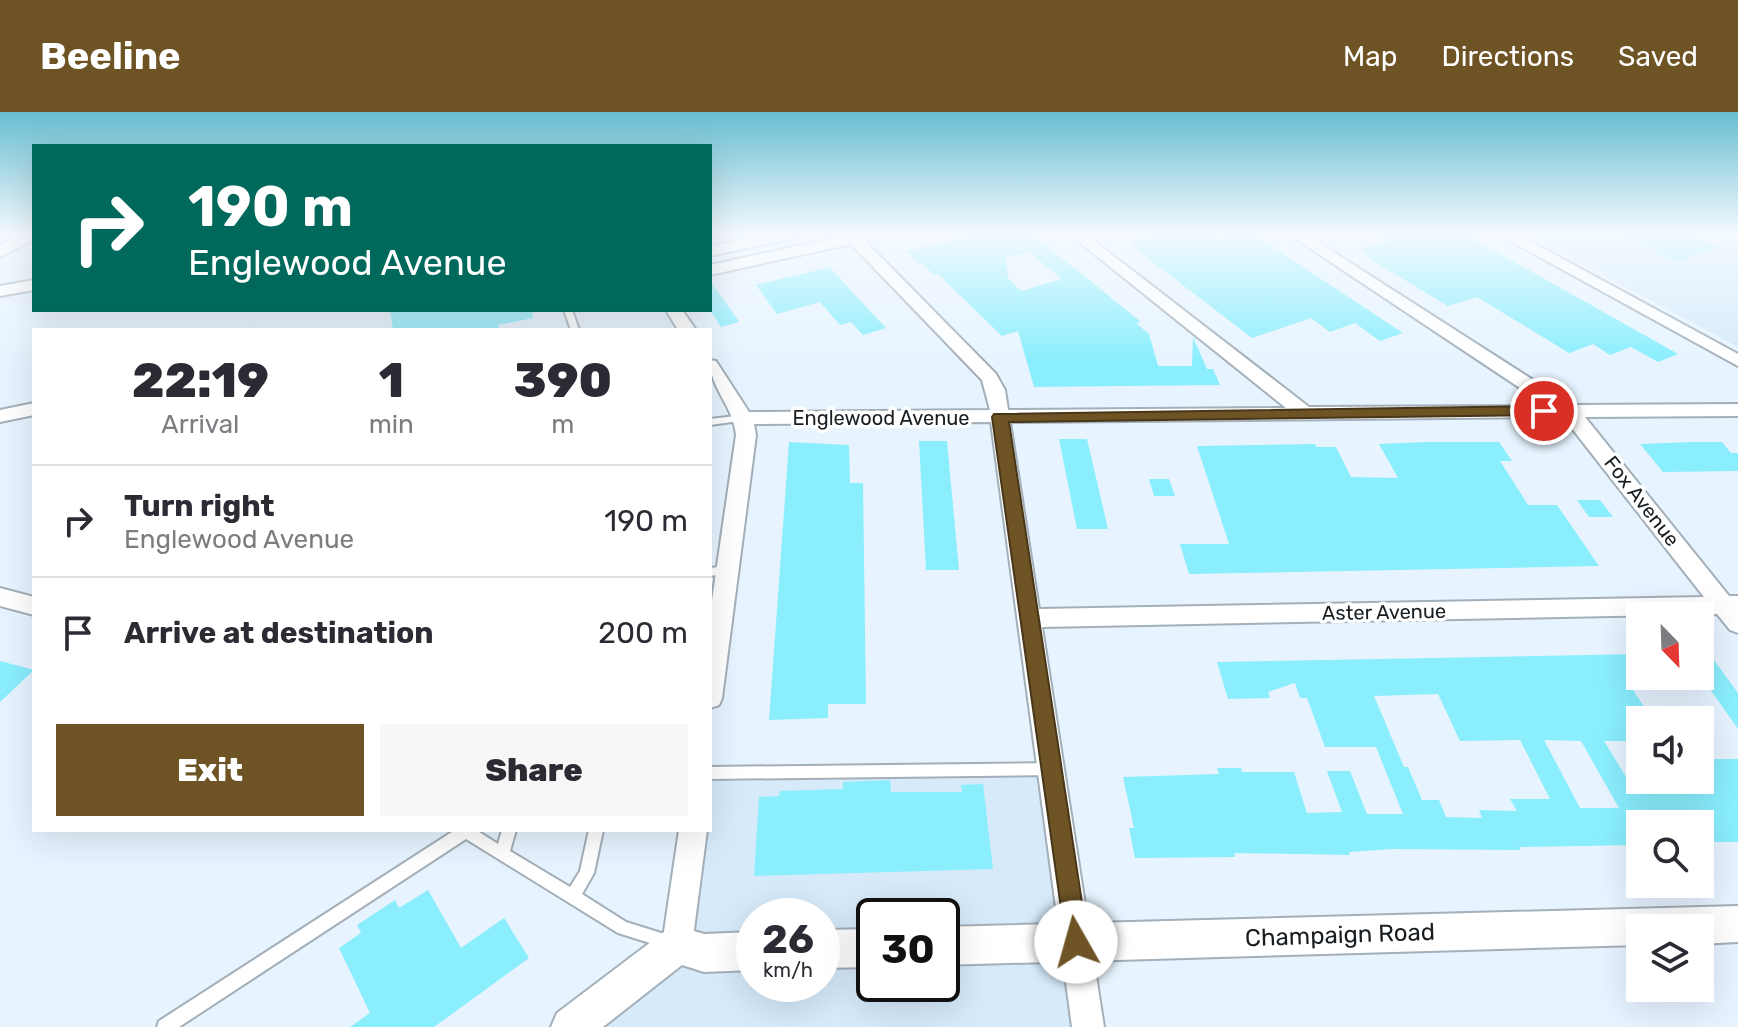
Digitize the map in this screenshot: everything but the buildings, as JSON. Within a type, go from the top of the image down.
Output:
[{"type":"street","points":[[891,276],[990,378],[996,390],[1088,1027]]},
{"type":"street","points":[[1129,276],[1303,412]]},
{"type":"street","name":"Fox Avenue","points":[[1360,276],[1568,411],[1730,605],[1738,624]]},
{"type":"street","points":[[1586,276],[1738,361]]},
{"type":"street","points":[[0,291],[32,285]]},
{"type":"street","points":[[712,368],[744,418],[746,435],[719,571],[712,660]]},
{"type":"street","points":[[0,416],[32,409]]},
{"type":"street","name":"Englewood Avenue","points":[[744,418],[1738,410]]},
{"type":"street","points":[[0,597],[32,605]]},
{"type":"street","name":"Aster Avenue","points":[[1030,618],[1730,605]]},
{"type":"street","points":[[571,1027],[677,945],[693,832]]},
{"type":"street","name":"Champaign Road","points":[[960,945],[1738,924]]},
{"type":"street","points":[[677,945],[704,953],[736,952]]},
{"type":"lane","points":[[712,422],[744,418]]},
{"type":"lane","points":[[712,773],[1052,769]]},
{"type":"lane","points":[[165,1027],[462,832]]},
{"type":"lane","points":[[466,832],[623,928],[677,945]]},
{"type":"lane","points":[[502,855],[508,832]]},
{"type":"lane","points":[[572,897],[587,873],[596,832]]},
{"type":"shaded area","points":[[1606,276],[1738,276],[1738,347]]},
{"type":"shaded area","points":[[1052,769],[1088,1027],[589,1027],[677,945],[693,832],[712,832],[712,773]]},
{"type":"route","points":[[1076,942],[1000,417],[1544,411]]}]
